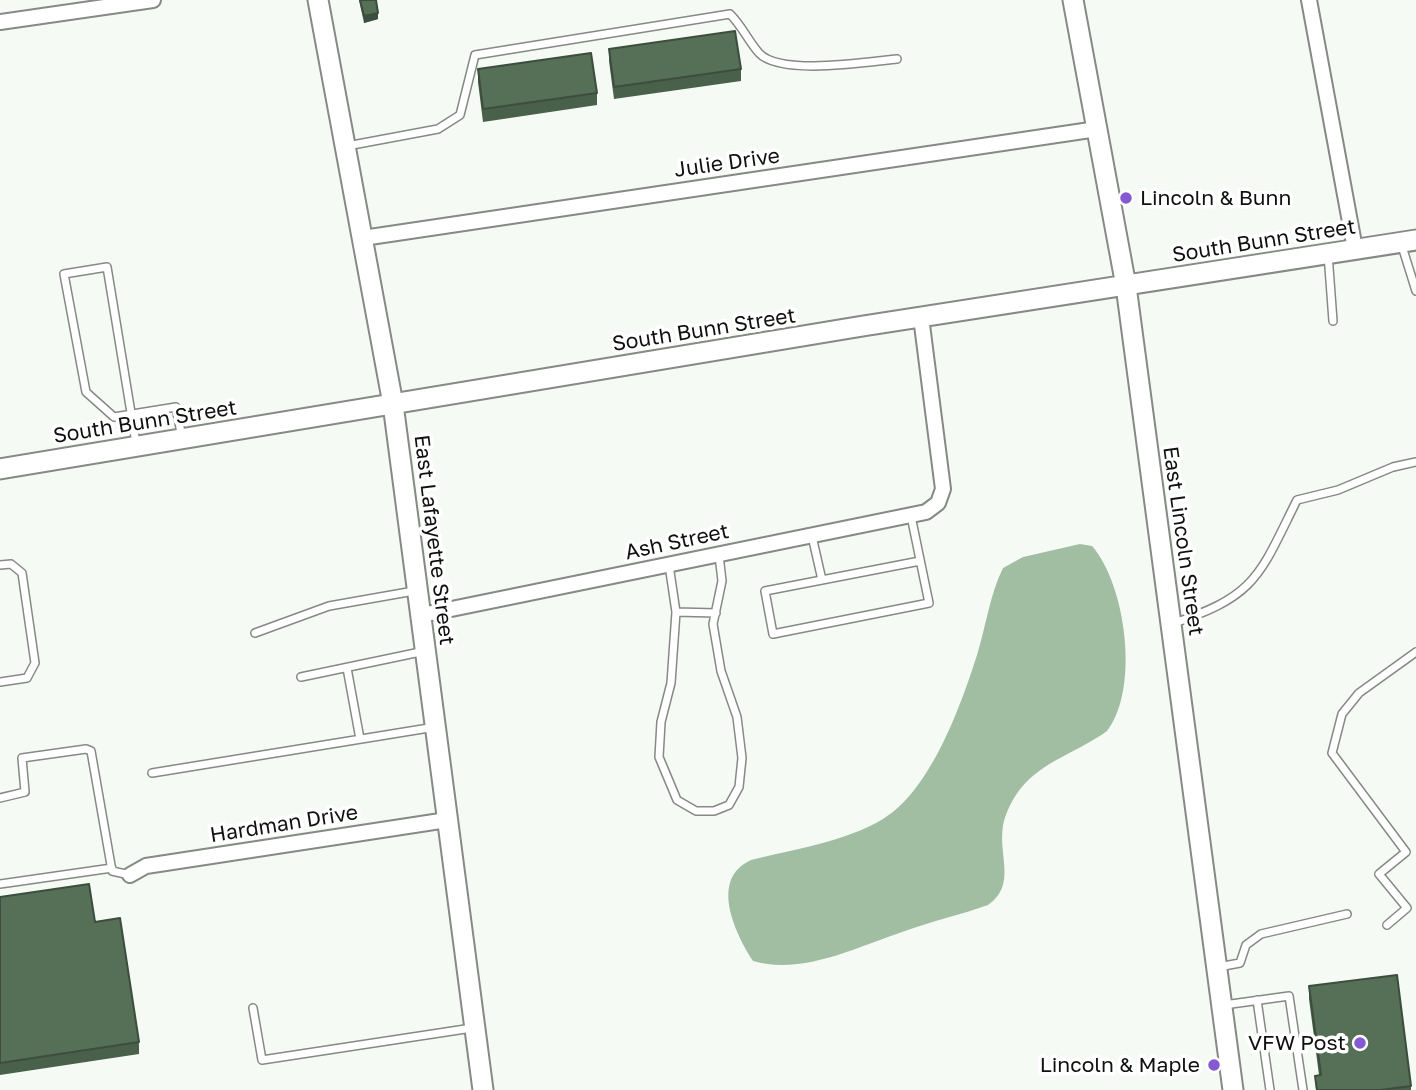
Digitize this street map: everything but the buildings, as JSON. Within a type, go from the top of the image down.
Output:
[{"type":"street","points":[[0,22],[153,0]]},
{"type":"street","name":"East Lafayette Street","points":[[318,0],[393,404],[483,1090]]},
{"type":"street","name":"East Lincoln Street","points":[[1073,0],[1126,286],[1233,1090]]},
{"type":"street","points":[[1309,0],[1355,248]]},
{"type":"street","name":"Julie Drive","points":[[363,237],[1097,129]]},
{"type":"street","name":"South Bunn Street","points":[[0,469],[921,317],[1408,241]]},
{"type":"street","name":"Ash Street","points":[[422,615],[926,512],[938,503],[943,489],[921,317]]},
{"type":"street","name":"Hardman Drive","points":[[130,875],[146,866],[447,820]]},
{"type":"lane","points":[[346,147],[438,129],[460,115],[475,55],[730,13],[746,31],[760,54],[779,64],[838,65],[897,59]]},
{"type":"lane","points":[[1408,241],[1416,291]]},
{"type":"lane","points":[[1328,253],[1333,321]]},
{"type":"lane","points":[[137,446],[131,415],[107,267],[64,274],[86,392],[114,417],[131,415],[176,407],[182,439]]},
{"type":"lane","points":[[1171,624],[1233,599],[1260,575],[1297,500],[1338,490],[1393,467],[1416,461]]},
{"type":"lane","points":[[911,516],[929,603],[773,634],[765,591],[920,561]]},
{"type":"lane","points":[[812,536],[822,580]]},
{"type":"lane","points":[[669,565],[676,612],[671,683],[660,722],[659,757],[677,800],[696,811],[714,811],[729,805],[739,787],[741,735],[721,671],[713,624],[722,581],[719,555]]},
{"type":"lane","points":[[0,565],[11,564],[22,573],[35,663],[27,678],[0,681]]},
{"type":"lane","points":[[255,633],[329,606],[418,590]]},
{"type":"lane","points":[[676,612],[716,613]]},
{"type":"lane","points":[[300,677],[426,651]]},
{"type":"lane","points":[[1387,925],[1407,908],[1379,874],[1406,852],[1332,754],[1342,714],[1359,693],[1416,652]]},
{"type":"lane","points":[[347,668],[360,739]]},
{"type":"lane","points":[[152,773],[435,726]]},
{"type":"lane","points":[[0,798],[25,792],[22,758],[86,749],[91,751],[112,869]]},
{"type":"lane","points":[[0,884],[112,869],[130,875]]},
{"type":"lane","points":[[1216,967],[1240,963],[1245,945],[1261,934],[1290,925],[1348,915]]},
{"type":"lane","points":[[1221,1005],[1289,996],[1303,1090]]},
{"type":"lane","points":[[1257,1000],[1270,1090]]},
{"type":"lane","points":[[253,1008],[262,1060],[475,1028]]},
{"type":"shaded area","points":[[1080,544],[1092,546],[1104,563],[1113,585],[1125,637],[1123,690],[1117,713],[1107,731],[1051,763],[1030,779],[1015,796],[1003,826],[1004,879],[997,897],[988,905],[830,957],[791,965],[753,961],[733,922],[730,907],[728,893],[731,880],[738,869],[751,860],[852,834],[883,819],[900,806],[930,768],[953,721],[977,655],[991,599],[1003,568],[1023,557]]},
{"type":"place","name":"Lincoln & Bunn","points":[[1126,198]]},
{"type":"place","name":"VFW Post","points":[[1360,1043]]},
{"type":"place","name":"Lincoln & Maple","points":[[1214,1065]]}]
